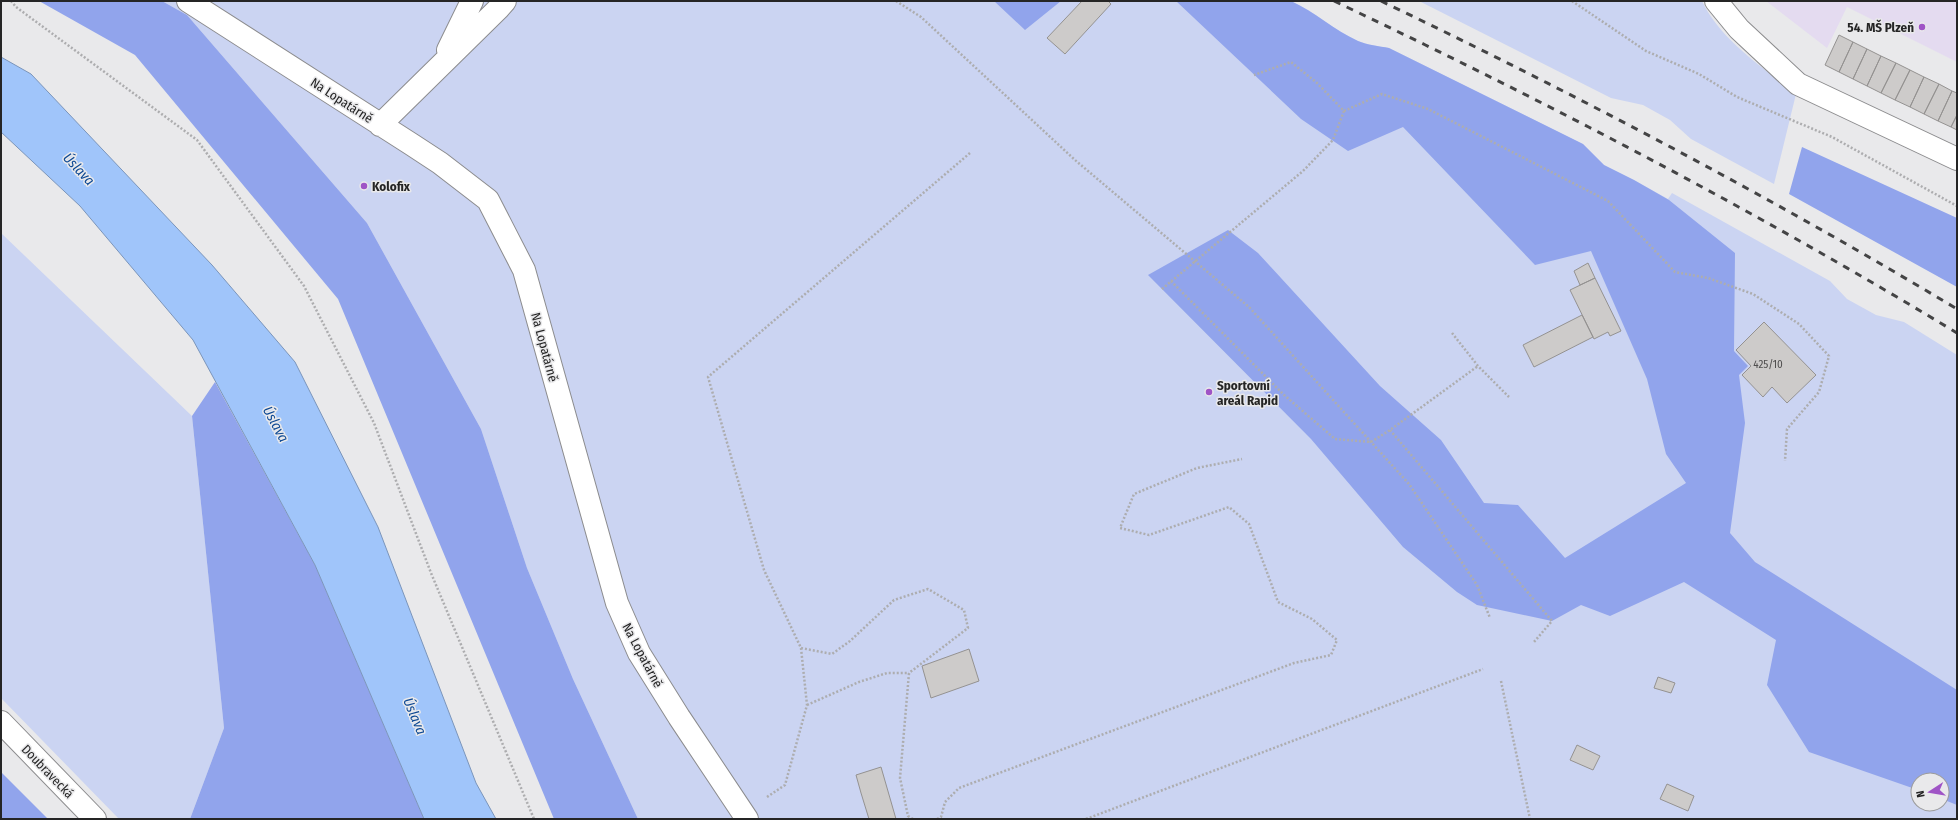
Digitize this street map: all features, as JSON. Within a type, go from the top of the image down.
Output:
[{"type":"street","name":"Na Lopatárně","points":[[188,1],[440,163],[488,200],[524,270],[617,604],[639,653],[679,717],[746,816]]},
{"type":"street","points":[[441,63],[472,1]]},
{"type":"street","points":[[380,124],[441,63],[498,10],[505,1]]},
{"type":"street","points":[[1716,1],[1739,29],[1798,84],[1957,159]]},
{"type":"street","name":"Doubravecká","points":[[1,722],[95,819]]},
{"type":"path","points":[[11,1],[16,7],[197,140],[304,286],[374,423],[431,573],[534,819]]},
{"type":"path","points":[[896,1],[921,17],[1075,160],[1249,307],[1409,484],[1477,585],[1490,618]]},
{"type":"path","points":[[1572,1],[1646,51],[1699,74],[1737,97],[1832,137],[1957,206]]},
{"type":"path","points":[[1254,75],[1291,62],[1317,84],[1344,111]]},
{"type":"path","points":[[1162,289],[1308,166],[1333,140],[1344,111],[1382,94],[1428,109],[1608,201],[1676,272],[1708,278],[1753,294],[1799,324],[1829,356],[1819,392],[1787,429],[1785,461]]},
{"type":"path","points":[[746,816],[785,785],[807,705],[801,648],[764,570],[708,377],[970,153]]},
{"type":"path","points":[[1171,281],[1283,394],[1335,439],[1371,442],[1390,430],[1478,366]]},
{"type":"path","points":[[1452,334],[1478,366],[1509,397]]},
{"type":"path","points":[[1390,430],[1552,621],[1534,642]]},
{"type":"path","points":[[937,819],[941,817],[945,802],[959,788],[1294,663],[1331,655],[1337,640],[1312,619],[1278,602],[1249,524],[1229,507],[1149,535],[1120,528],[1134,494],[1197,468],[1242,459]]},
{"type":"path","points":[[801,648],[832,654],[850,641],[894,600],[928,589],[964,610],[968,628],[908,673],[887,673],[860,682],[807,705]]},
{"type":"path","points":[[1086,819],[1483,670]]},
{"type":"path","points":[[908,673],[900,778],[908,816],[913,819]]},
{"type":"path","points":[[1501,681],[1530,819]]},
{"type":"shaded area","points":[[39,1],[162,1],[187,15],[367,223],[481,429],[527,568],[573,679],[638,819],[554,819],[338,299],[135,55]]},
{"type":"shaded area","name":"Sportovní areál Rapid","points":[[162,1],[1291,1],[1300,5],[1349,37],[1358,41],[1389,48],[1583,144],[1604,165],[1668,199],[1672,193],[1830,281],[1847,299],[1876,315],[1904,322],[1957,355],[1957,819],[638,819],[573,679],[527,568],[481,429],[367,223],[187,15]]},
{"type":"shaded area","points":[[994,1],[1061,1],[1025,30]]},
{"type":"shaded area","points":[[1176,1],[1291,1],[1300,5],[1349,37],[1358,41],[1389,48],[1583,144],[1604,165],[1669,200],[1735,253],[1734,351],[1748,366],[1739,375],[1745,423],[1730,533],[1755,562],[1957,690],[1957,805],[1950,802],[1950,772],[1910,772],[1910,787],[1809,752],[1767,685],[1776,640],[1684,582],[1610,616],[1581,605],[1552,621],[1477,605],[1457,592],[1403,547],[1311,439],[1148,275],[1228,230],[1258,253],[1380,386],[1441,440],[1484,503],[1518,505],[1565,558],[1686,483],[1666,454],[1647,379],[1591,251],[1535,265],[1403,127],[1348,151],[1301,119]]},
{"type":"shaded area","points":[[1419,1],[1702,1],[1720,29],[1731,41],[1796,94],[1774,184],[1691,139],[1670,120],[1643,105],[1611,98]]},
{"type":"shaded area","name":"54. MŠ Plzeň","points":[[1766,1],[1957,1],[1957,62],[1847,7],[1827,48]]},
{"type":"shaded area","points":[[1802,147],[1957,218],[1957,287],[1789,194]]},
{"type":"shaded area","points":[[1,233],[192,416],[224,728],[190,819],[119,819],[1,698]]},
{"type":"shaded area","points":[[215,382],[315,565],[424,819],[190,819],[224,728],[192,416]]},
{"type":"shaded area","points":[[1,772],[48,819],[1,819]]},
{"type":"water","name":"Úslava","points":[[1,57],[31,74],[212,265],[295,362],[378,527],[476,783],[496,819],[424,819],[315,565],[193,340],[80,206],[1,132]]},
{"type":"building","points":[[1082,1],[1108,1],[1111,4],[1065,54],[1047,38]]},
{"type":"building","points":[[1839,35],[1853,42],[1839,72],[1825,65]]},
{"type":"building","points":[[1853,42],[1867,49],[1853,79],[1839,72]]},
{"type":"building","points":[[1867,49],[1881,56],[1867,86],[1853,79]]},
{"type":"building","points":[[1881,56],[1896,63],[1881,93],[1867,86]]},
{"type":"building","points":[[1896,63],[1910,70],[1895,100],[1881,93]]},
{"type":"building","points":[[1910,70],[1924,77],[1910,107],[1895,100]]},
{"type":"building","points":[[1924,77],[1939,84],[1924,114],[1910,107]]},
{"type":"building","points":[[1939,84],[1952,91],[1938,121],[1924,114]]},
{"type":"building","points":[[1952,91],[1957,93],[1957,115],[1951,127],[1938,121]]},
{"type":"building","points":[[1957,115],[1957,130],[1951,127]]},
{"type":"building","points":[[1588,263],[1595,278],[1580,285],[1574,271]]},
{"type":"building","points":[[1595,278],[1621,331],[1610,336],[1608,332],[1594,339],[1570,290]]},
{"type":"building","points":[[1582,315],[1593,337],[1534,367],[1523,345]]},
{"type":"building","points":[[1764,322],[1816,375],[1787,403],[1772,387],[1763,397],[1742,375],[1751,366],[1736,350]]},
{"type":"building","points":[[969,649],[979,681],[931,698],[922,666]]},
{"type":"building","points":[[1658,677],[1675,683],[1671,693],[1654,688]]},
{"type":"building","points":[[1577,745],[1600,756],[1593,770],[1570,760]]},
{"type":"building","points":[[881,767],[896,819],[869,819],[861,793],[856,775]]},
{"type":"building","points":[[1667,784],[1694,796],[1688,811],[1660,799]]},
{"type":"railway","points":[[1334,1],[1493,78],[1650,159],[1805,244],[1957,333]]},
{"type":"railway","points":[[1381,1],[1528,73],[1673,148],[1887,267],[1957,309]]},
{"type":"place","name":"54. MŠ Plzeň","points":[[1922,27]]},
{"type":"place","name":"Kolofix","points":[[364,186]]},
{"type":"place","name":"Sportovní areál Rapid","points":[[1209,392]]}]
